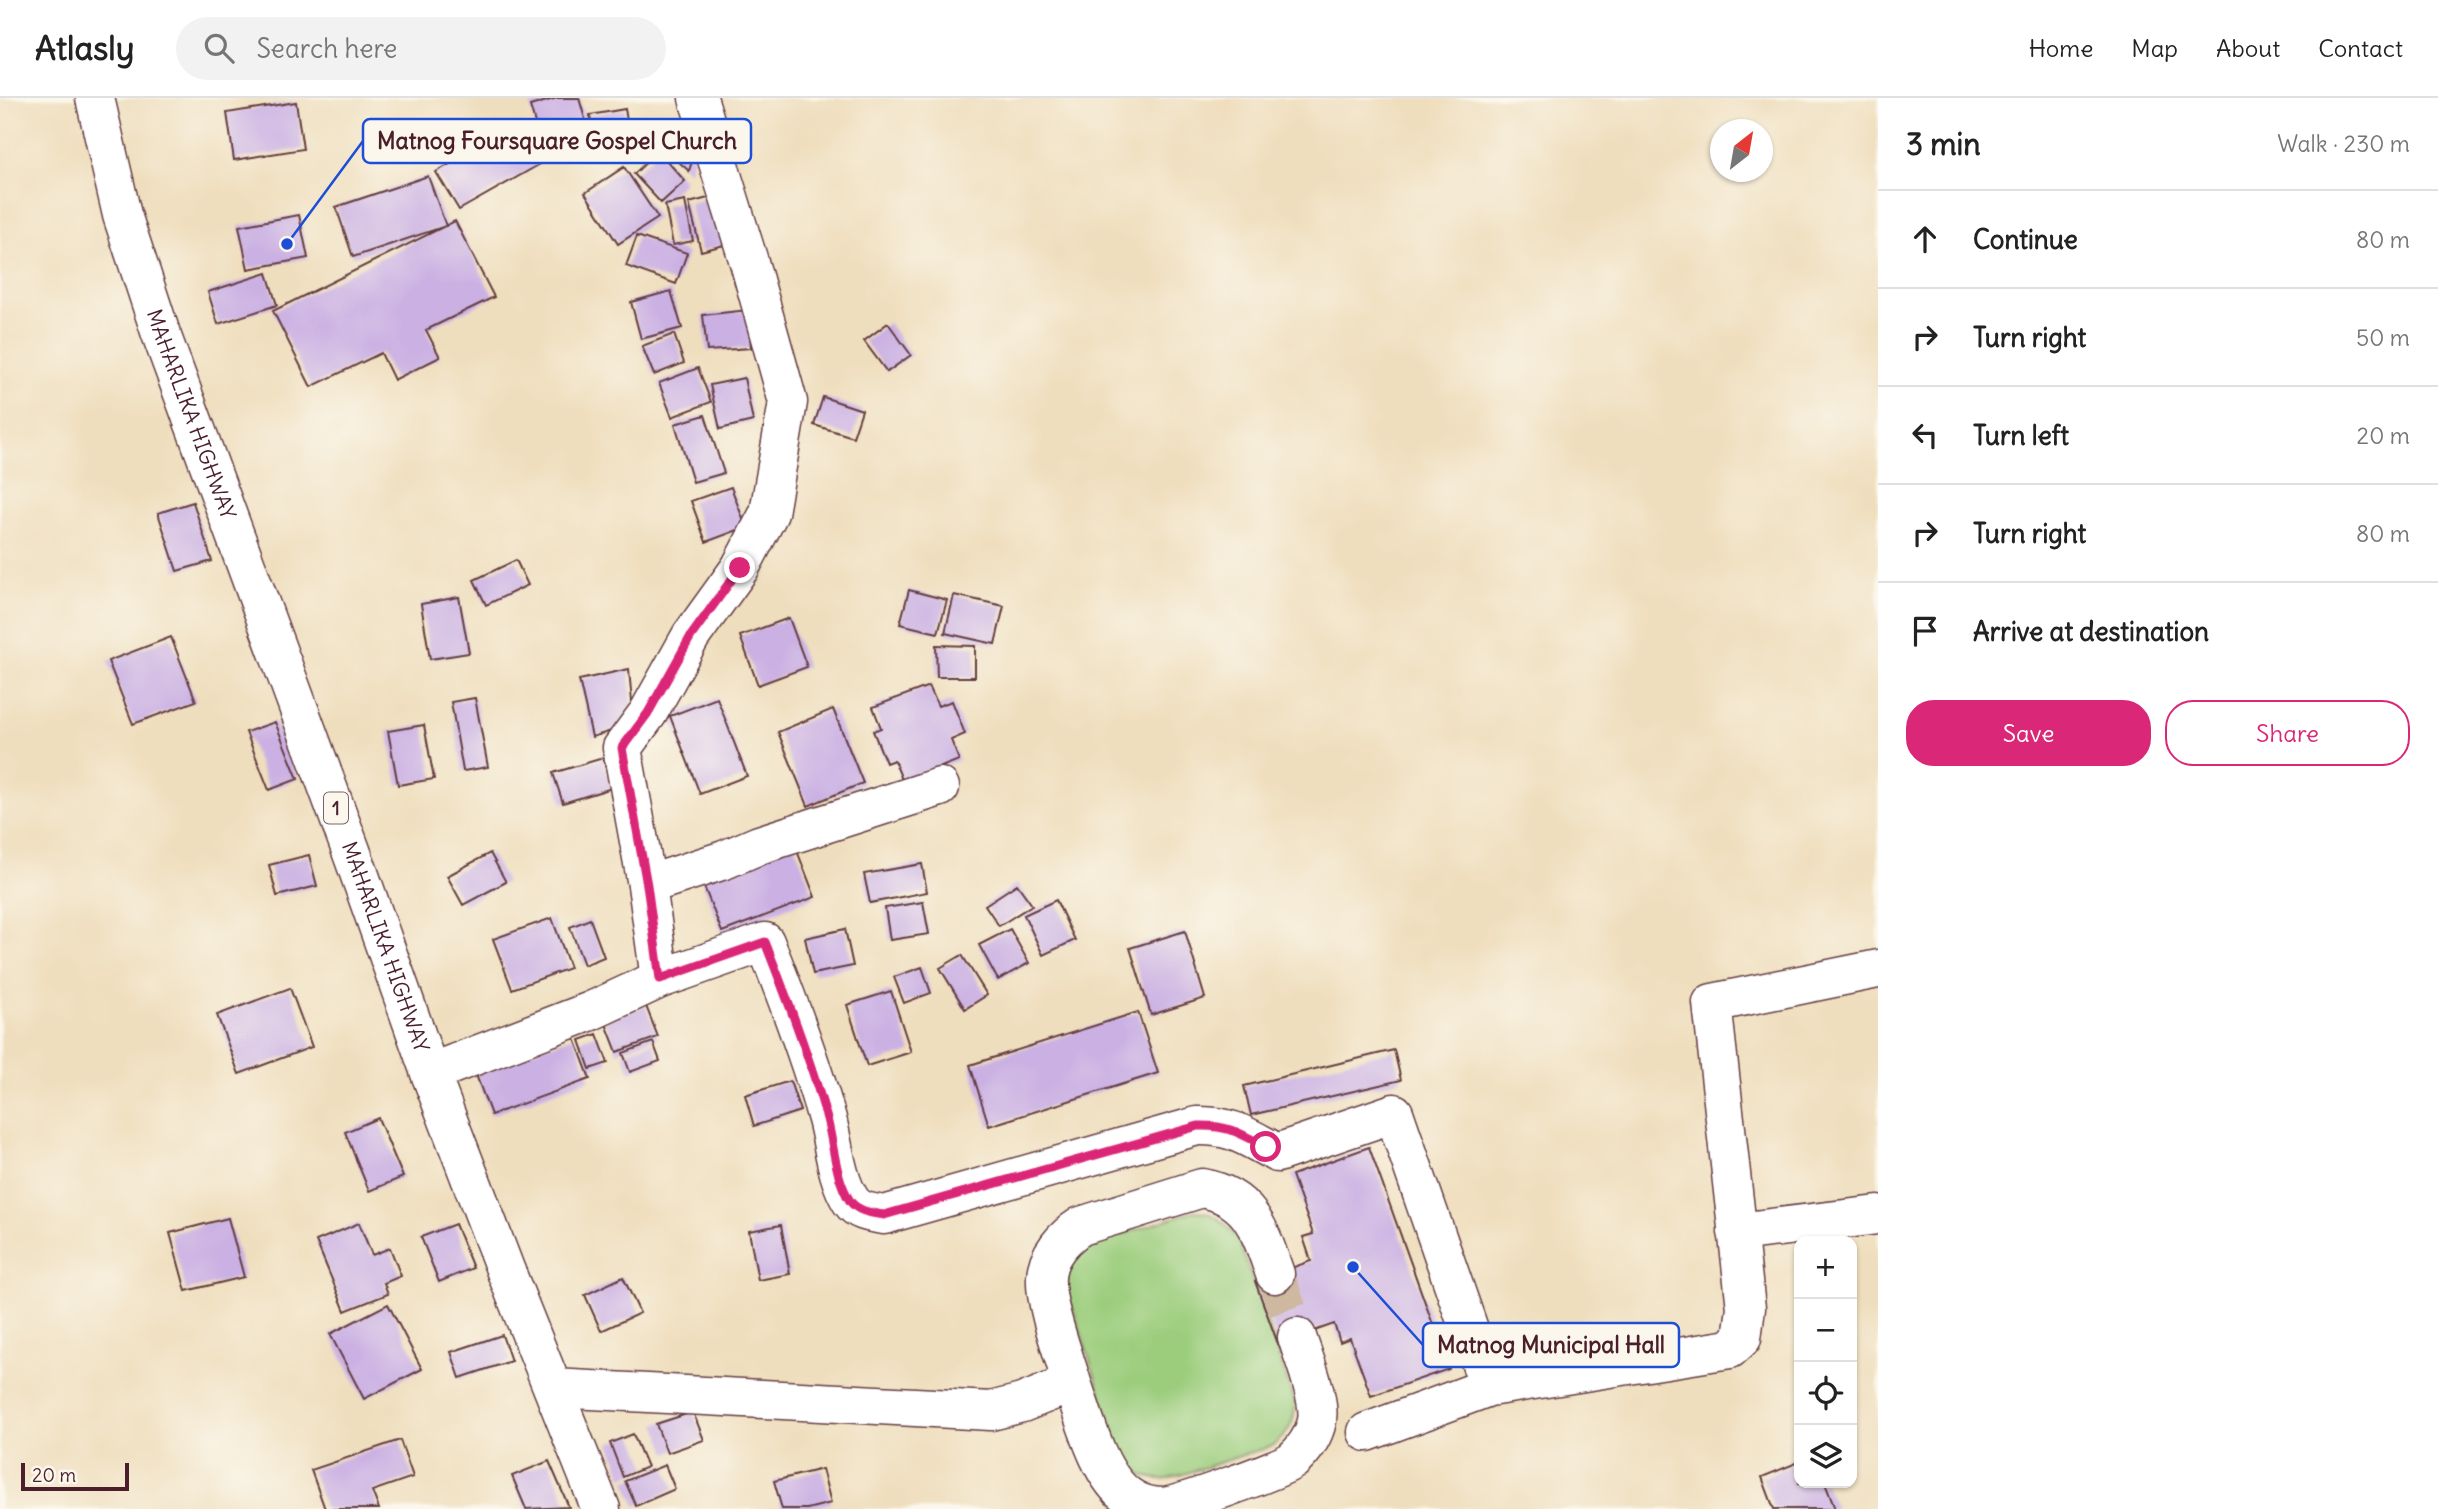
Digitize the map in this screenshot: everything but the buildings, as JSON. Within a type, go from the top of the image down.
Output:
[{"type":"main road","name":"MAHARLIKA HIGHWAY","points":[[95,98],[111,172],[141,276],[430,1073],[601,1509]]},
{"type":"main road","points":[[660,979],[647,885],[622,748],[648,713],[691,636],[740,568],[769,513],[788,402],[750,262],[698,98]]},
{"type":"main road","points":[[647,885],[724,860],[759,845],[940,787]]},
{"type":"main road","points":[[430,1073],[591,1011],[660,979],[765,942],[797,1024],[827,1119],[841,1178],[851,1203],[865,1212],[884,1215],[1198,1126],[1219,1125],[1276,1153],[1394,1113],[1489,1387]]},
{"type":"main road","points":[[1367,1432],[1489,1387],[1730,1349],[1742,1338],[1746,1308],[1712,1003],[1878,970]]},
{"type":"main road","points":[[1275,1274],[1258,1229],[1248,1213],[1233,1198],[1202,1188],[1081,1226],[1067,1234],[1056,1249],[1046,1276],[1047,1294],[1072,1383],[1105,1469],[1126,1495],[1145,1506],[1166,1507],[1292,1462],[1307,1445],[1317,1423],[1317,1402],[1297,1337]]},
{"type":"main road","points":[[1737,1232],[1878,1216]]},
{"type":"main road","points":[[553,1388],[991,1411],[1022,1403],[1072,1383]]},
{"type":"green space","points":[[1194,1211],[1208,1213],[1219,1219],[1238,1239],[1295,1403],[1295,1410],[1290,1428],[1272,1446],[1168,1479],[1150,1478],[1131,1466],[1118,1445],[1067,1291],[1068,1267],[1083,1247]]},
{"type":"tunnel","points":[[1275,1274],[1297,1337]]},
{"type":"place","name":"Matnog Foursquare Gospel Church","points":[[287,244]]},
{"type":"place","name":"Matnog Municipal Hall","points":[[1353,1267]]},
{"type":"route","points":[[740,568],[691,636],[648,713],[622,748],[639,835],[660,979],[765,942],[797,1024],[827,1119],[841,1178],[851,1203],[865,1212],[884,1215],[1175,1130],[1198,1126],[1219,1125],[1266,1147]]}]
